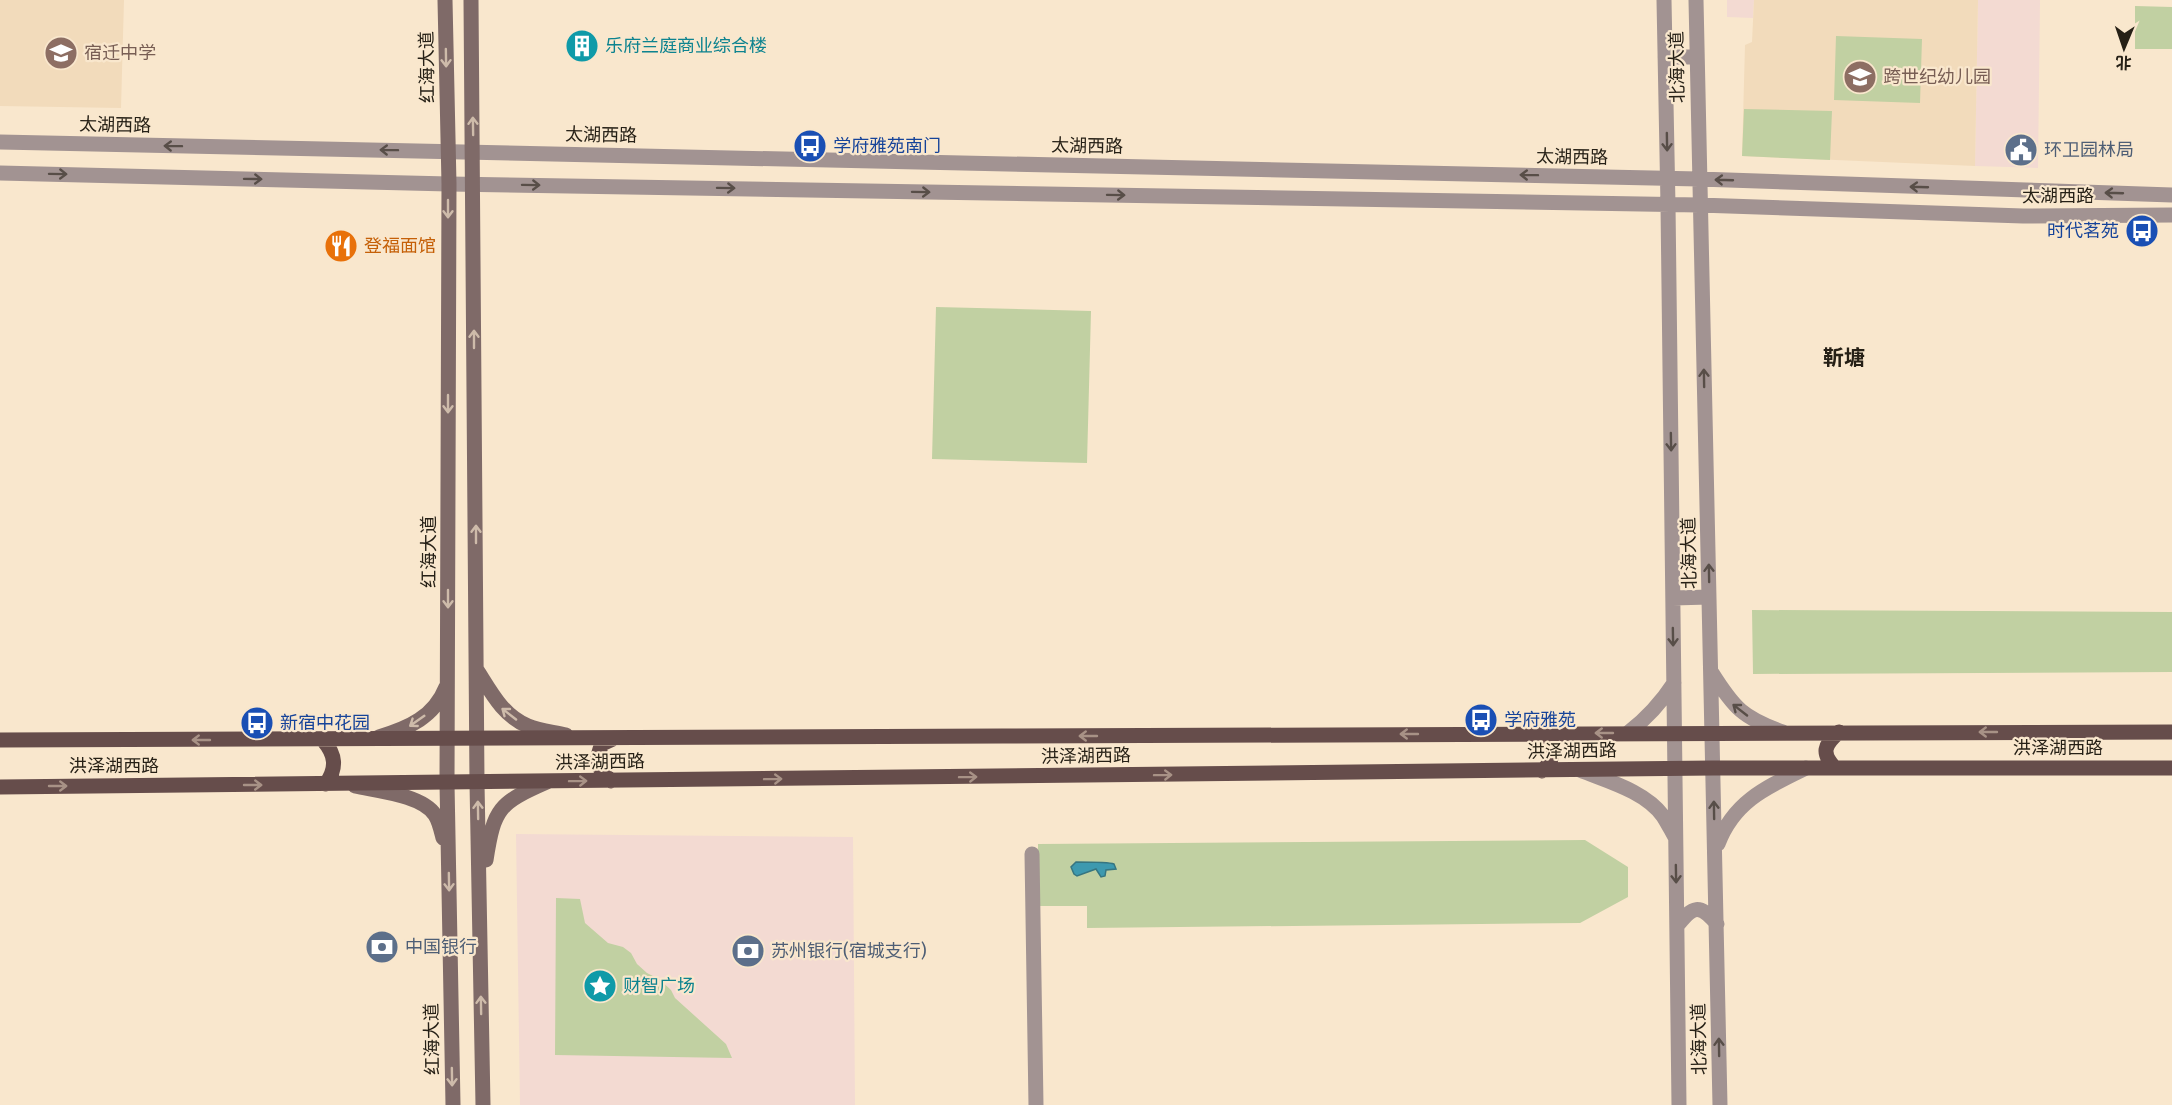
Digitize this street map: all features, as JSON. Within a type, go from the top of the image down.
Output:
[{"type":"main road","name":"红海大道","points":[[445,0],[449,184],[447,783],[453,1105]]},
{"type":"main road","points":[[471,0],[477,783],[483,1105]]},
{"type":"main road","points":[[477,670],[502,708],[513,718],[529,726],[584,739]]},
{"type":"main road","points":[[369,740],[402,730],[416,722],[440,701],[448,681]]},
{"type":"main road","name":"洪泽湖西路","points":[[0,740],[477,740],[1674,732],[2172,732]]},
{"type":"main road","points":[[1835,768],[1827,759],[1825,752],[1829,740],[1839,732]]},
{"type":"main road","points":[[1536,733],[1551,746],[1553,755],[1550,764],[1542,771]]},
{"type":"main road","points":[[611,781],[600,771],[597,762],[602,744],[613,739]]},
{"type":"main road","points":[[323,740],[333,756],[335,765],[333,774],[326,784]]},
{"type":"main road","name":"洪泽湖西路","points":[[0,787],[1713,768],[2172,768]]},
{"type":"main road","points":[[479,899],[495,816],[517,795],[547,782]]},
{"type":"main road","points":[[343,784],[404,796],[431,810],[436,817],[448,854]]},
{"type":"street","name":"北海大道","points":[[1664,0],[1679,1105]]},
{"type":"street","name":"北海大道","points":[[1696,0],[1720,1105]]},
{"type":"street","points":[[1665,57],[1696,57]]},
{"type":"street","name":"太湖西路","points":[[0,142],[1699,179],[2172,195]]},
{"type":"street","name":"太湖西路","points":[[0,173],[449,184],[1699,205],[2023,216],[2172,216]]},
{"type":"street","points":[[1673,598],[1709,597]]},
{"type":"street","points":[[1711,671],[1738,709],[1763,725],[1783,732]]},
{"type":"street","points":[[1628,733],[1649,715],[1674,683]]},
{"type":"street","points":[[1715,852],[1725,827],[1733,815],[1751,798],[1806,768]]},
{"type":"street","points":[[1580,770],[1622,787],[1643,799],[1662,814],[1676,839]]},
{"type":"street","points":[[1032,855],[1036,1105]]},
{"type":"street","points":[[1677,926],[1687,913],[1696,909],[1706,912],[1717,924]]},
{"type":"shaded area","name":"宿迁中学","points":[[0,0],[124,0],[121,108],[0,106]]},
{"type":"shaded area","points":[[1727,0],[1754,0],[1753,18],[1727,17]]},
{"type":"shaded area","name":"跨世纪幼儿园","points":[[1754,0],[1978,0],[1975,166],[1742,156],[1745,45],[1752,42]]},
{"type":"shaded area","points":[[1978,0],[2040,0],[2038,168],[1975,166]]},
{"type":"shaded area","points":[[516,834],[853,837],[855,1105],[520,1105]]},
{"type":"green space","points":[[2135,6],[2172,7],[2172,49],[2135,49]]},
{"type":"green space","points":[[1836,36],[1922,39],[1920,103],[1834,100]]},
{"type":"green space","points":[[1744,109],[1832,111],[1830,160],[1742,156]]},
{"type":"green space","points":[[936,307],[1091,311],[1087,463],[932,459]]},
{"type":"green space","points":[[1752,610],[2172,612],[2172,672],[1753,674]]},
{"type":"green space","points":[[1585,840],[1628,867],[1628,897],[1580,923],[1087,928],[1087,906],[1038,906],[1038,844]]},
{"type":"green space","points":[[556,898],[580,899],[585,923],[608,943],[623,947],[631,953],[637,964],[647,973],[659,979],[671,990],[675,998],[726,1044],[732,1058],[555,1055]]},
{"type":"water","points":[[1076,862],[1111,863],[1116,869],[1106,870],[1105,876],[1101,877],[1096,869],[1077,876],[1071,867]]},
{"type":"place","name":"乐府兰庭商业综合楼","points":[[582,46]]},
{"type":"place","name":"宿迁中学","points":[[61,53]]},
{"type":"place","name":"跨世纪幼儿园","points":[[1860,77]]},
{"type":"place","name":"学府雅苑南门","points":[[810,146]]},
{"type":"place","name":"环卫园林局","points":[[2021,150]]},
{"type":"place","name":"时代茗苑","points":[[2142,231]]},
{"type":"place","name":"登福面馆","points":[[341,246]]},
{"type":"place","name":"学府雅苑","points":[[1481,720]]},
{"type":"place","name":"新宿中花园","points":[[257,723]]},
{"type":"place","name":"中国银行","points":[[382,947]]},
{"type":"place","name":"苏州银行(宿城支行)","points":[[748,951]]},
{"type":"place","name":"财智广场","points":[[600,986]]},
{"type":"district","name":"靳塘","points":[[1844,358]]}]
